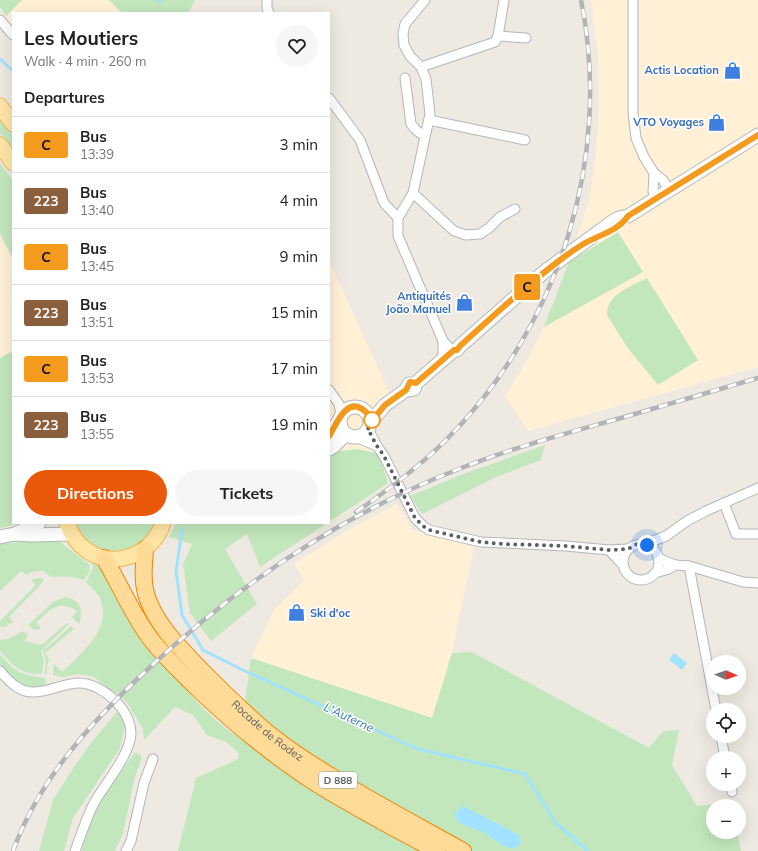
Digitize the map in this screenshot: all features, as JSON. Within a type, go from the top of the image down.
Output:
[{"type":"highway","name":"Rocade de Rodez","points":[[145,550],[143,573],[146,595],[161,625],[188,656],[224,693],[270,734],[312,764],[356,792],[463,851]]},
{"type":"highway","name":"Rocade de Rodez","points":[[104,558],[136,616],[153,641],[169,660],[217,708],[253,738],[306,776],[362,810],[437,851]]},
{"type":"highway","points":[[362,810],[380,826],[422,851]]},
{"type":"main road","points":[[0,106],[12,123]]},
{"type":"main road","points":[[330,448],[360,431],[385,405],[453,352],[544,272],[585,243],[616,228],[624,223],[628,216],[758,135]]},
{"type":"main road","points":[[0,145],[12,162]]},
{"type":"main road","points":[[330,434],[342,412],[356,407],[364,410],[385,405]]},
{"type":"main road","points":[[360,431],[369,418],[364,410]]},
{"type":"main road","points":[[342,412],[341,428],[360,431]]},
{"type":"main road","points":[[0,537],[15,534],[37,524]]},
{"type":"main road","points":[[15,534],[31,535],[69,529],[78,543],[86,550],[104,558],[117,560],[130,558],[145,550],[153,543],[163,524]]},
{"type":"street","points":[[267,0],[269,12]]},
{"type":"street","points":[[425,0],[405,24],[403,34],[404,46],[410,56],[421,67],[426,79],[430,114],[424,136],[413,193],[398,218],[398,236],[443,341],[453,352]]},
{"type":"street","points":[[421,67],[495,42],[498,36],[504,0]]},
{"type":"street","points":[[633,0],[633,113],[636,138],[644,157],[654,173],[664,180],[669,191]]},
{"type":"street","points":[[0,20],[12,34]]},
{"type":"street","points":[[498,36],[526,38]]},
{"type":"street","points":[[405,78],[411,124],[424,136]]},
{"type":"street","points":[[330,99],[360,140],[384,203],[398,218]]},
{"type":"street","points":[[429,120],[525,140]]},
{"type":"street","points":[[654,173],[653,192],[657,199]]},
{"type":"street","points":[[413,193],[454,231],[466,235],[480,234],[489,228],[500,217],[515,210]]},
{"type":"street","points":[[330,392],[342,412]]},
{"type":"street","points":[[360,431],[377,446],[384,456],[415,518],[429,530],[481,542],[566,546],[609,550],[628,549],[637,544],[647,545],[657,555],[675,565],[689,566],[743,582],[758,583]]},
{"type":"street","points":[[647,545],[653,541],[661,539],[687,521],[758,488]]},
{"type":"street","points":[[724,503],[736,534],[758,534]]},
{"type":"street","points":[[656,573],[659,563],[657,555],[661,539]]},
{"type":"street","points":[[622,564],[625,553],[628,549]]},
{"type":"street","points":[[609,550],[622,564],[626,574],[640,581],[646,580],[656,573],[669,569],[675,565]]},
{"type":"street","points":[[689,566],[715,703]]},
{"type":"street","points":[[0,671],[11,683],[30,692],[42,692],[79,683],[90,685],[111,697],[120,706],[127,717],[131,730],[131,738],[128,748],[94,803],[83,825],[76,849]]},
{"type":"street","points":[[126,851],[131,840],[143,790],[153,759]]},
{"type":"shaded area","points":[[22,0],[109,0],[121,12],[12,12],[12,29],[6,16]]},
{"type":"shaded area","points":[[591,0],[758,0],[758,367],[528,431],[505,396],[525,364],[544,327],[564,278],[588,203],[595,165],[599,103],[598,59]]},
{"type":"shaded area","points":[[0,237],[12,258],[12,352],[0,358]]},
{"type":"shaded area","points":[[330,262],[389,392],[373,430],[388,483],[330,522]]},
{"type":"shaded area","points":[[397,504],[412,529],[474,547],[452,653],[432,718],[251,658],[274,610],[304,580],[294,564],[348,530]]},
{"type":"green space","points":[[0,0],[22,0],[6,16],[0,7]]},
{"type":"green space","points":[[109,0],[195,0],[189,12],[121,12]]},
{"type":"green space","points":[[0,116],[12,133],[12,149],[0,133]]},
{"type":"green space","points":[[0,163],[12,180],[12,256],[0,233]]},
{"type":"green space","points":[[618,232],[643,272],[544,327],[569,262]]},
{"type":"green space","points":[[647,278],[698,360],[658,385],[627,347],[607,315],[608,308],[615,296]]},
{"type":"green space","points":[[12,352],[12,524],[18,524],[0,528],[0,358]]},
{"type":"green space","points":[[545,445],[541,460],[496,477],[422,514],[410,496],[466,473]]},
{"type":"green space","points":[[357,449],[376,453],[380,458],[388,483],[330,521],[330,456],[340,451]]},
{"type":"green space","points":[[75,524],[156,524],[151,533],[144,541],[126,551],[117,552],[97,548],[87,541]]},
{"type":"green space","points":[[176,524],[326,524],[260,567],[247,534],[225,549],[257,604],[211,641],[190,613],[183,564],[192,544],[169,537]]},
{"type":"green space","points":[[53,539],[60,542],[89,564],[90,571],[84,580],[60,576],[51,577],[43,571],[31,572],[26,575],[21,571],[0,591],[0,544]]},
{"type":"green space","points":[[92,561],[104,570],[160,653],[190,694],[213,718],[240,738],[251,658],[432,718],[452,653],[472,652],[649,748],[663,731],[679,730],[672,765],[697,806],[706,805],[706,839],[738,839],[741,851],[178,851],[196,778],[238,759],[239,753],[226,742],[207,735],[193,715],[175,707],[144,740],[143,729],[126,701],[94,677],[78,674],[64,677],[53,675],[54,664],[62,672],[86,648],[99,630],[103,609],[100,598],[86,582],[93,568]]},
{"type":"green space","points":[[42,578],[44,581],[9,617],[13,622],[4,627],[0,626],[0,621],[36,585],[31,580]]},
{"type":"green space","points":[[65,597],[74,600],[80,606],[81,619],[79,624],[72,617],[77,611],[65,606],[59,606],[50,610],[36,623],[40,626],[40,629],[34,630],[28,625],[53,602]]},
{"type":"green space","points":[[67,623],[69,624],[41,651],[44,660],[42,674],[22,671],[9,661],[0,651],[0,640],[9,639],[22,631],[28,635],[25,641],[40,645]]},
{"type":"green space","points":[[71,626],[74,629],[45,653],[49,659],[47,675],[45,674],[46,660],[43,650]]},
{"type":"green space","points":[[0,654],[19,672],[46,679],[45,686],[32,688],[25,686],[9,674],[0,664]]},
{"type":"green space","points":[[117,712],[126,722],[120,748],[73,818],[64,851],[39,851],[53,800],[91,743]]},
{"type":"green space","points":[[135,752],[142,757],[134,780],[123,834],[115,851],[82,851],[85,838],[96,812],[103,799]]},
{"type":"water","points":[[674,653],[687,663],[682,670],[669,660]]},
{"type":"water","points":[[463,806],[519,835],[521,844],[513,849],[502,845],[483,832],[459,823],[454,814]]},
{"type":"waterway","name":"L'Auterne","points":[[0,59],[12,70]]},
{"type":"waterway","name":"L'Auterne","points":[[182,530],[176,571],[182,615],[203,650],[247,672],[418,749],[525,774],[556,823],[588,851]]},
{"type":"railway","points":[[356,512],[425,460],[446,440],[486,395],[519,346],[547,293],[568,236],[582,178],[589,119],[589,59],[581,0]]},
{"type":"railway","points":[[13,851],[37,799],[70,752],[107,709],[183,637],[257,579],[296,553],[336,528],[378,505],[420,485],[464,467],[542,441],[758,378]]},
{"type":"bus line","name":"C","points":[[330,435],[340,420],[341,415],[348,408],[356,407],[364,410],[367,413],[370,423],[385,405],[406,390],[410,382],[416,383],[454,350],[457,350],[544,272],[585,243],[616,228],[624,223],[628,216],[758,135]]},
{"type":"place","name":"Actis Location","points":[[732,70]]},
{"type":"place","name":"VTO Voyages","points":[[717,122]]},
{"type":"place","name":"Antiquités João Manuel","points":[[464,302]]},
{"type":"place","name":"Ski d'oc","points":[[297,613]]},
{"type":"route","points":[[372,420],[369,418],[370,423],[367,431],[370,433],[384,456],[415,518],[429,530],[481,542],[503,544],[566,546],[609,550],[628,549],[637,544],[647,545]]}]
